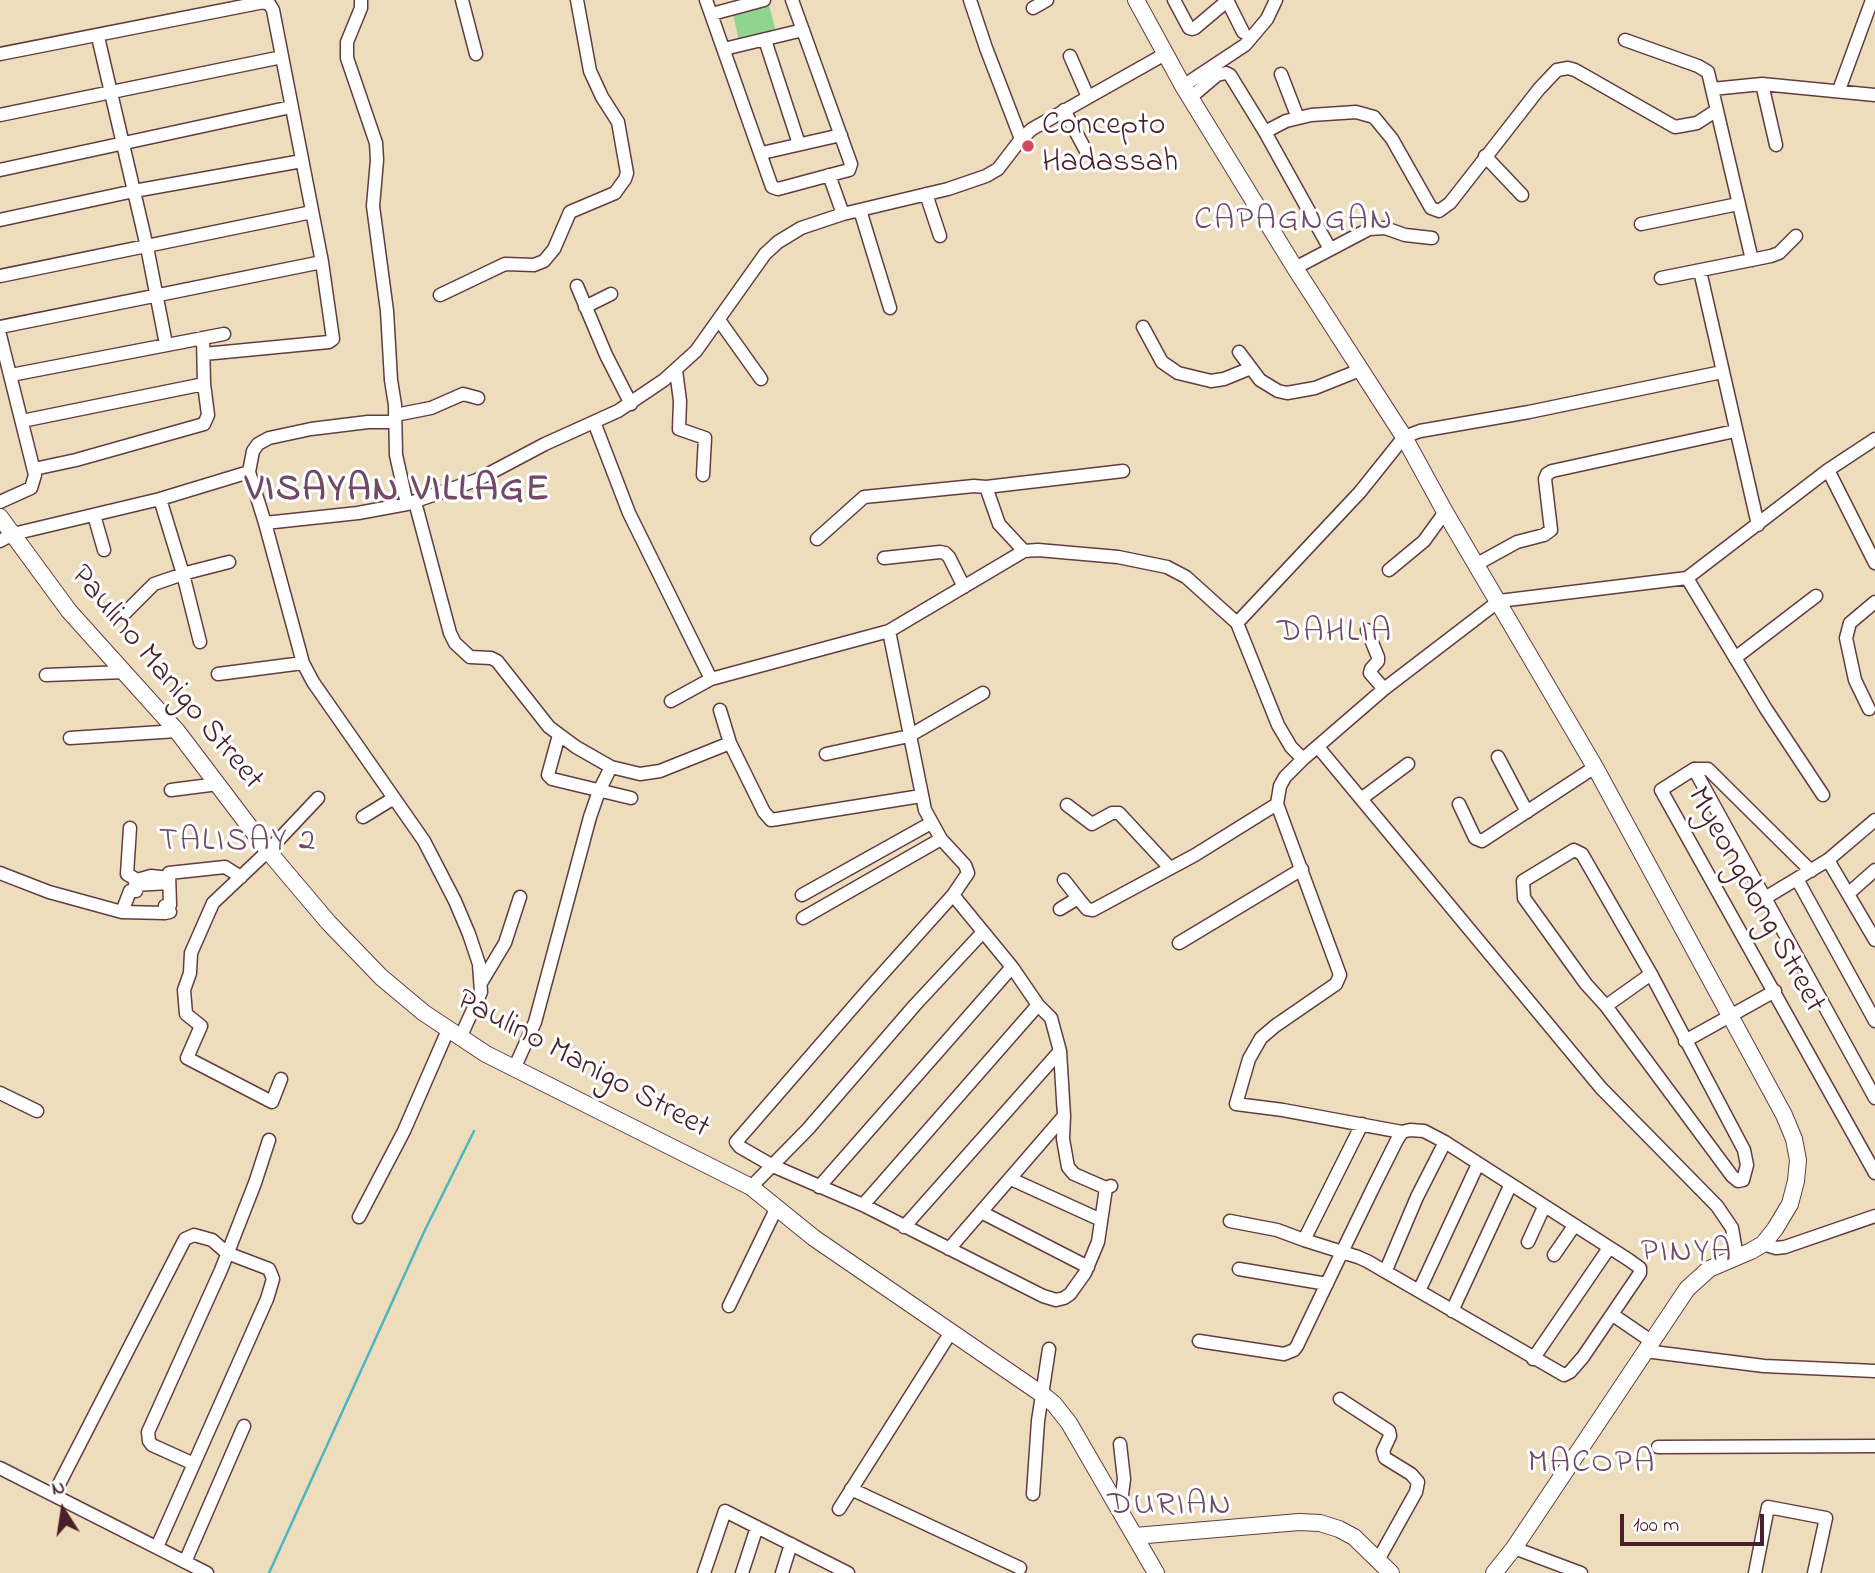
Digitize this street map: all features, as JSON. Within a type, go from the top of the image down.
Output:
[{"type":"street","points":[[360,0],[361,8],[347,42],[348,58],[376,143],[373,206],[387,311],[396,455],[455,643],[470,657],[497,661],[549,727],[611,767],[640,774],[660,771],[730,743]]},
{"type":"street","points":[[462,0],[476,54]]},
{"type":"street","points":[[440,295],[505,264],[534,265],[544,261],[554,249],[570,212],[615,193],[625,179],[618,122],[601,97],[590,71],[577,0]]},
{"type":"street","points":[[706,0],[773,188],[828,176],[851,167],[792,0]]},
{"type":"street","points":[[712,14],[764,0]]},
{"type":"street","points":[[970,0],[1021,139]]},
{"type":"street","points":[[1033,8],[1047,0]]},
{"type":"street","points":[[1136,0],[1186,92],[1404,437],[1445,512],[1499,601],[1595,768],[1731,1016],[1794,1139],[1796,1181],[1790,1203],[1775,1229],[1763,1244],[1698,1277],[1648,1346],[1514,1548],[1494,1573]]},
{"type":"street","points":[[1174,0],[1192,29],[1227,1],[1243,32]]},
{"type":"street","points":[[1186,92],[1245,45],[1267,19],[1276,0]]},
{"type":"street","points":[[1839,90],[1872,0]]},
{"type":"street","points":[[0,54],[98,37],[264,2],[272,10],[322,262],[333,336],[330,342],[204,354]]},
{"type":"street","points":[[724,49],[803,30]]},
{"type":"street","points":[[98,37],[147,247],[166,344]]},
{"type":"street","points":[[765,40],[799,144]]},
{"type":"street","points":[[1625,40],[1704,69],[1709,76],[1752,260]]},
{"type":"street","points":[[265,523],[358,513],[411,503],[477,480],[545,444],[631,404],[696,351],[765,254],[778,242],[801,228],[843,214],[969,182],[998,169],[1032,129],[1165,54]]},
{"type":"street","points":[[1070,56],[1088,97]]},
{"type":"street","points":[[0,115],[282,57]]},
{"type":"street","points":[[1265,132],[1298,118],[1328,113],[1356,112],[1374,117],[1392,139],[1427,202],[1434,211],[1439,211],[1450,203],[1553,73],[1563,68],[1575,70],[1675,127],[1696,123],[1717,110]]},
{"type":"street","points":[[1186,92],[1226,72],[1233,78],[1330,249]]},
{"type":"street","points":[[1281,74],[1298,118]]},
{"type":"street","points":[[1762,83],[1776,145]]},
{"type":"street","points":[[1712,89],[1762,83],[1875,95]]},
{"type":"street","points":[[0,170],[291,107]]},
{"type":"street","points":[[1064,110],[1086,151]]},
{"type":"street","points":[[762,153],[841,135]]},
{"type":"street","points":[[1485,156],[1522,195]]},
{"type":"street","points":[[0,220],[134,191],[302,161]]},
{"type":"street","points":[[828,176],[843,214]]},
{"type":"street","points":[[926,194],[940,236]]},
{"type":"street","points":[[1641,225],[1738,204]]},
{"type":"street","points":[[860,210],[890,308]]},
{"type":"street","points":[[0,276],[312,212]]},
{"type":"street","points":[[1295,268],[1361,232],[1377,228],[1432,238]]},
{"type":"street","points":[[1661,278],[1779,253],[1796,236]]},
{"type":"street","points":[[0,327],[322,262]]},
{"type":"street","points":[[1700,271],[1758,525]]},
{"type":"street","points":[[577,286],[631,404]]},
{"type":"street","points":[[585,307],[611,294]]},
{"type":"street","points":[[719,320],[761,379]]},
{"type":"street","points":[[1143,327],[1162,362],[1178,373],[1211,381],[1237,375],[1251,368]]},
{"type":"street","points":[[11,375],[224,334]]},
{"type":"street","points":[[0,335],[35,480],[31,488],[0,502]]},
{"type":"street","points":[[34,469],[204,424],[208,415],[203,338]]},
{"type":"street","points":[[1239,352],[1260,380],[1287,393],[1315,388],[1360,370]]},
{"type":"street","points":[[676,370],[680,401],[679,429],[705,438],[703,475]]},
{"type":"street","points":[[1237,623],[1353,501],[1404,437],[1420,431],[1529,412],[1723,372]]},
{"type":"street","points":[[22,421],[204,384]]},
{"type":"street","points":[[359,1217],[454,1034],[477,1002],[481,983],[479,964],[454,901],[424,841],[313,682],[303,663],[249,472],[253,451],[258,444],[269,438],[311,429],[395,418],[431,408],[463,394],[478,398]]},
{"type":"street","points":[[594,422],[629,513],[711,679]]},
{"type":"street","points":[[1477,564],[1517,542],[1544,535],[1551,530],[1545,479],[1552,471],[1735,431]]},
{"type":"street","points":[[1230,1221],[1277,1230],[1386,1270],[1558,1373],[1568,1373],[1576,1367],[1613,1315],[1640,1270],[1445,1142],[1424,1131],[1402,1132],[1236,1104],[1249,1059],[1261,1038],[1339,980],[1338,966],[1278,804],[1280,786],[1303,759],[1384,690],[1499,601],[1687,578],[1828,470],[1875,439]]},
{"type":"street","points":[[1828,470],[1875,563]]},
{"type":"street","points":[[817,539],[861,499],[868,496],[986,487],[1123,471]]},
{"type":"street","points":[[7,538],[160,499],[249,472]]},
{"type":"street","points":[[986,487],[999,524],[1024,551]]},
{"type":"street","points":[[160,499],[200,642]]},
{"type":"street","points":[[1389,569],[1424,541],[1445,512]]},
{"type":"street","points":[[94,515],[104,550]]},
{"type":"street","name":"Paulino Manigo Street","points":[[0,517],[7,538],[177,731],[268,851],[328,922],[403,996],[454,1034],[514,1069],[751,1187],[814,1238],[1043,1395],[1069,1423],[1156,1573]]},
{"type":"street","points":[[671,701],[711,679],[889,631],[1024,551],[1118,557],[1167,567],[1186,577],[1237,623],[1278,725],[1291,747],[1303,759]]},
{"type":"street","points":[[884,558],[940,552],[949,557],[964,587]]},
{"type":"street","points":[[125,613],[154,584],[229,562]]},
{"type":"street","points":[[1687,578],[1766,709],[1823,795]]},
{"type":"street","points":[[1735,658],[1816,596]]},
{"type":"street","points":[[1869,709],[1855,680],[1846,638],[1850,623],[1875,602]]},
{"type":"street","points":[[1367,629],[1378,657],[1370,673],[1384,690]]},
{"type":"street","points":[[889,631],[921,796],[931,823],[941,839],[967,868],[967,877],[737,1139],[737,1145],[773,1166],[863,1205],[1043,1296],[1056,1300],[1065,1298],[1088,1268],[1098,1242],[1109,1186],[1073,1174],[1068,1167],[1063,1139],[1060,1051],[1051,1018],[953,895]]},
{"type":"street","points":[[218,674],[303,663]]},
{"type":"street","points":[[46,675],[125,672]]},
{"type":"street","points":[[826,754],[909,737],[983,693]]},
{"type":"street","points":[[720,710],[730,743],[764,812],[771,820],[921,796]]},
{"type":"street","points":[[70,738],[177,731]]},
{"type":"street","points":[[559,735],[548,775],[552,779],[631,798]]},
{"type":"street","points":[[1318,747],[1601,1088],[1717,1206],[1732,1228],[1737,1257]]},
{"type":"street","points":[[1498,757],[1527,812]]},
{"type":"street","points":[[1361,799],[1408,764]]},
{"type":"street","points":[[514,1069],[535,1022],[599,791],[611,767]]},
{"type":"street","points":[[1459,804],[1479,841],[1595,768]]},
{"type":"street","points":[[1694,769],[1875,1098]]},
{"type":"street","name":"Myeongdong Street","points":[[1811,871],[1708,769],[1694,769],[1661,790],[1875,1173]]},
{"type":"street","points":[[171,790],[218,784]]},
{"type":"street","points":[[281,1079],[272,1102],[187,1058],[201,1026],[186,1014],[184,990],[190,972],[191,953],[214,903],[318,798]]},
{"type":"street","points":[[363,817],[394,798]]},
{"type":"street","points":[[1068,804],[1091,824],[1112,813],[1119,813],[1170,867]]},
{"type":"street","points":[[1064,880],[1087,909],[1093,910],[1195,855],[1278,804]]},
{"type":"street","points":[[1765,898],[1828,860],[1875,820]]},
{"type":"street","points":[[802,895],[931,823]]},
{"type":"street","points":[[130,828],[127,874],[137,882]]},
{"type":"street","points":[[803,918],[941,839]]},
{"type":"street","points":[[1574,850],[1582,854],[1651,974],[1744,1150],[1747,1165],[1743,1180],[1738,1181],[1732,1176],[1606,1006],[1586,984],[1524,898],[1523,881],[1574,850]]},
{"type":"street","points":[[1828,860],[1848,894],[1871,923],[1875,940]]},
{"type":"street","points":[[0,873],[50,892],[122,912],[168,912],[165,906],[170,905],[169,873],[225,867],[241,877]]},
{"type":"street","points":[[1179,943],[1302,869]]},
{"type":"street","points":[[1848,894],[1875,870]]},
{"type":"street","points":[[137,882],[151,876],[169,881]]},
{"type":"street","points":[[1797,879],[1875,1021]]},
{"type":"street","points":[[122,912],[130,891],[136,891],[137,882]]},
{"type":"street","points":[[481,983],[505,943],[520,897]]},
{"type":"street","points":[[1060,909],[1078,898]]},
{"type":"street","points":[[751,1187],[808,1129],[915,1005],[983,932]]},
{"type":"street","points":[[819,1187],[1012,967]]},
{"type":"street","points":[[1606,1006],[1651,974]]},
{"type":"street","points":[[1685,1041],[1775,991]]},
{"type":"street","points":[[863,1205],[1038,1005]]},
{"type":"street","points":[[904,1227],[1060,1051]]},
{"type":"street","points":[[0,1093],[37,1111]]},
{"type":"street","points":[[949,1249],[1064,1116]]},
{"type":"street","points":[[1304,1240],[1362,1124]]},
{"type":"street","points":[[1199,1341],[1284,1354],[1297,1346],[1402,1132]]},
{"type":"street","points":[[194,1464],[157,1448],[147,1437],[218,1278],[269,1140]]},
{"type":"street","points":[[1386,1270],[1416,1197],[1445,1142]]},
{"type":"street","points":[[1419,1291],[1478,1164]]},
{"type":"street","points":[[1011,1179],[1101,1220]]},
{"type":"street","points":[[1452,1311],[1510,1186]]},
{"type":"street","points":[[729,1306],[777,1207]]},
{"type":"street","points":[[1528,1242],[1544,1207]]},
{"type":"street","points":[[981,1212],[1088,1268]]},
{"type":"street","points":[[1763,1244],[1776,1248],[1785,1247],[1875,1216]]},
{"type":"street","points":[[1553,1255],[1574,1226]]},
{"type":"street","points":[[54,1494],[186,1239],[194,1234],[212,1240],[227,1253],[269,1269],[273,1281],[267,1299],[157,1547]]},
{"type":"street","points":[[1533,1359],[1609,1248]]},
{"type":"street","points":[[1239,1269],[1327,1284]]},
{"type":"street","points":[[1613,1315],[1648,1346],[1764,1366],[1875,1371]]},
{"type":"street","points":[[839,1509],[951,1332]]},
{"type":"street","points":[[1033,1494],[1038,1421],[1049,1349]]},
{"type":"street","points":[[1340,1399],[1389,1431],[1391,1436],[1383,1451],[1385,1458],[1411,1474],[1418,1482],[1416,1492],[1378,1560]]},
{"type":"street","points":[[185,1562],[244,1426]]},
{"type":"street","points":[[1120,1444],[1124,1479],[1120,1510]]},
{"type":"street","points":[[1658,1447],[1875,1446]]},
{"type":"street","points":[[0,1468],[207,1573]]},
{"type":"street","points":[[851,1489],[1020,1568]]},
{"type":"street","points":[[1755,1573],[1769,1507],[1826,1518],[1814,1573]]},
{"type":"street","points":[[704,1573],[725,1511],[791,1544],[822,1567],[848,1573]]},
{"type":"street","points":[[1135,1536],[1299,1522],[1320,1523],[1354,1537],[1391,1573]]},
{"type":"street","points":[[742,1573],[757,1527]]},
{"type":"street","points":[[782,1573],[791,1544]]},
{"type":"street","points":[[1514,1548],[1581,1573]]},
{"type":"green space","points":[[769,5],[776,32],[739,41],[733,14]]},
{"type":"waterway","points":[[269,1573],[424,1232],[474,1131]]},
{"type":"place","name":"Concepto Hadassah","points":[[1028,146]]},
{"type":"district","name":"CAPAGNGAN","points":[[1294,223]]},
{"type":"district","name":"VISAYAN VILLAGE","points":[[398,493]]},
{"type":"district","name":"DAHLIA","points":[[1335,635]]},
{"type":"district","name":"TALISAY 2","points":[[238,844]]},
{"type":"district","name":"PINYA","points":[[1687,1255]]},
{"type":"district","name":"MACOPA","points":[[1592,1466]]},
{"type":"district","name":"DURIAN","points":[[1170,1508]]}]
